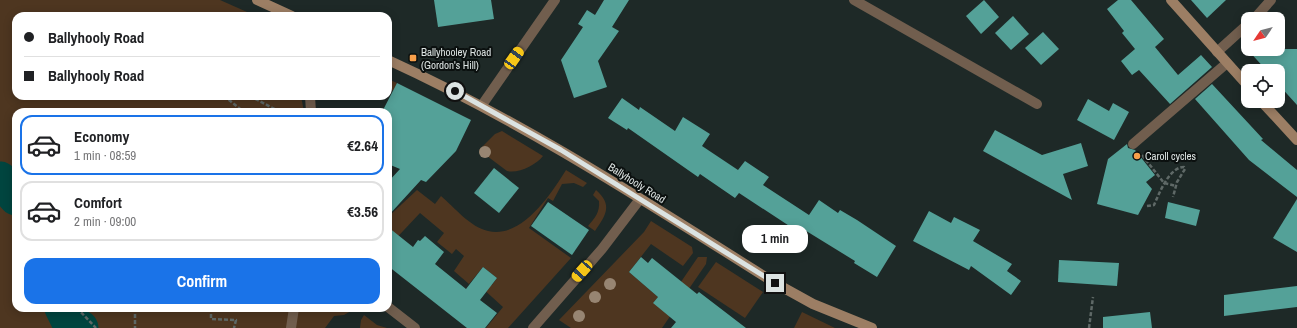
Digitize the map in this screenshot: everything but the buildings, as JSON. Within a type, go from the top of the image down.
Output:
[{"type":"main road","points":[[256,0],[283,12]]},
{"type":"main road","points":[[1170,0],[1241,78]]},
{"type":"main road","name":"Ballyhooly Road","points":[[392,62],[482,105],[561,150],[775,283],[813,304],[872,328]]},
{"type":"main road","points":[[1267,108],[1297,140]]},
{"type":"street","points":[[482,105],[555,0]]},
{"type":"street","points":[[854,0],[1037,104]]},
{"type":"street","points":[[1260,12],[1271,0]]},
{"type":"street","points":[[1217,52],[1241,30]]},
{"type":"street","points":[[1133,144],[1227,63]]},
{"type":"street","points":[[533,328],[602,249],[640,199]]},
{"type":"street","points":[[392,310],[415,328]]},
{"type":"street","points":[[291,328],[293,312]]},
{"type":"path","points":[[229,100],[239,108]]},
{"type":"path","points":[[258,100],[272,108]]},
{"type":"path","points":[[1133,144],[1164,182],[1176,186]]},
{"type":"path","points":[[1147,206],[1154,205],[1164,182],[1176,170],[1184,167],[1184,173],[1176,186],[1173,197]]},
{"type":"path","points":[[1089,328],[1093,297]]},
{"type":"path","points":[[80,312],[96,328]]},
{"type":"path","points":[[135,312],[136,328]]},
{"type":"path","points":[[211,312],[211,320],[236,320],[234,328]]},
{"type":"shaded area","points":[[0,0],[220,0],[247,12],[12,12],[12,100],[302,100],[303,108],[12,108],[12,312],[349,312],[344,315],[334,316],[325,328],[0,328]]},
{"type":"shaded area","points":[[392,81],[397,83],[394,91],[392,90]]},
{"type":"shaded area","points":[[502,131],[543,156],[536,163],[526,168],[511,172],[507,171],[479,150],[495,134]]},
{"type":"shaded area","points":[[566,170],[587,183],[583,187],[574,183],[562,184],[553,201],[548,198],[529,228],[571,258],[508,328],[486,328],[503,307],[481,287],[485,281],[492,285],[497,278],[483,267],[469,284],[454,271],[464,256],[456,249],[452,254],[437,242],[444,233],[420,213],[392,243],[392,213],[417,190],[435,204],[441,196],[469,221],[481,229],[500,232],[524,222],[544,202]]},
{"type":"shaded area","points":[[596,190],[605,200],[606,210],[605,215],[595,231],[588,226],[595,217],[599,208],[599,201],[593,195]]},
{"type":"shaded area","points":[[651,221],[692,247],[693,253],[683,266],[651,244],[629,272],[658,297],[653,303],[672,295],[698,257],[707,257],[706,264],[662,328],[571,328],[559,320],[644,232]]},
{"type":"shaded area","points":[[716,262],[763,292],[745,318],[698,287]]},
{"type":"shaded area","points":[[802,312],[835,328],[794,328]]},
{"type":"shaded area","points":[[364,315],[377,325],[387,328],[360,328],[361,320]]},
{"type":"waterway","points":[[0,179],[12,193]]},
{"type":"waterway","points":[[64,312],[69,322],[81,328]]},
{"type":"place","name":"Ballyhooley Road (Gordon's Hill)","points":[[413,58]]},
{"type":"place","name":"Caroll cycles","points":[[1137,156]]},
{"type":"route","points":[[455,91],[523,127],[775,283]]}]
